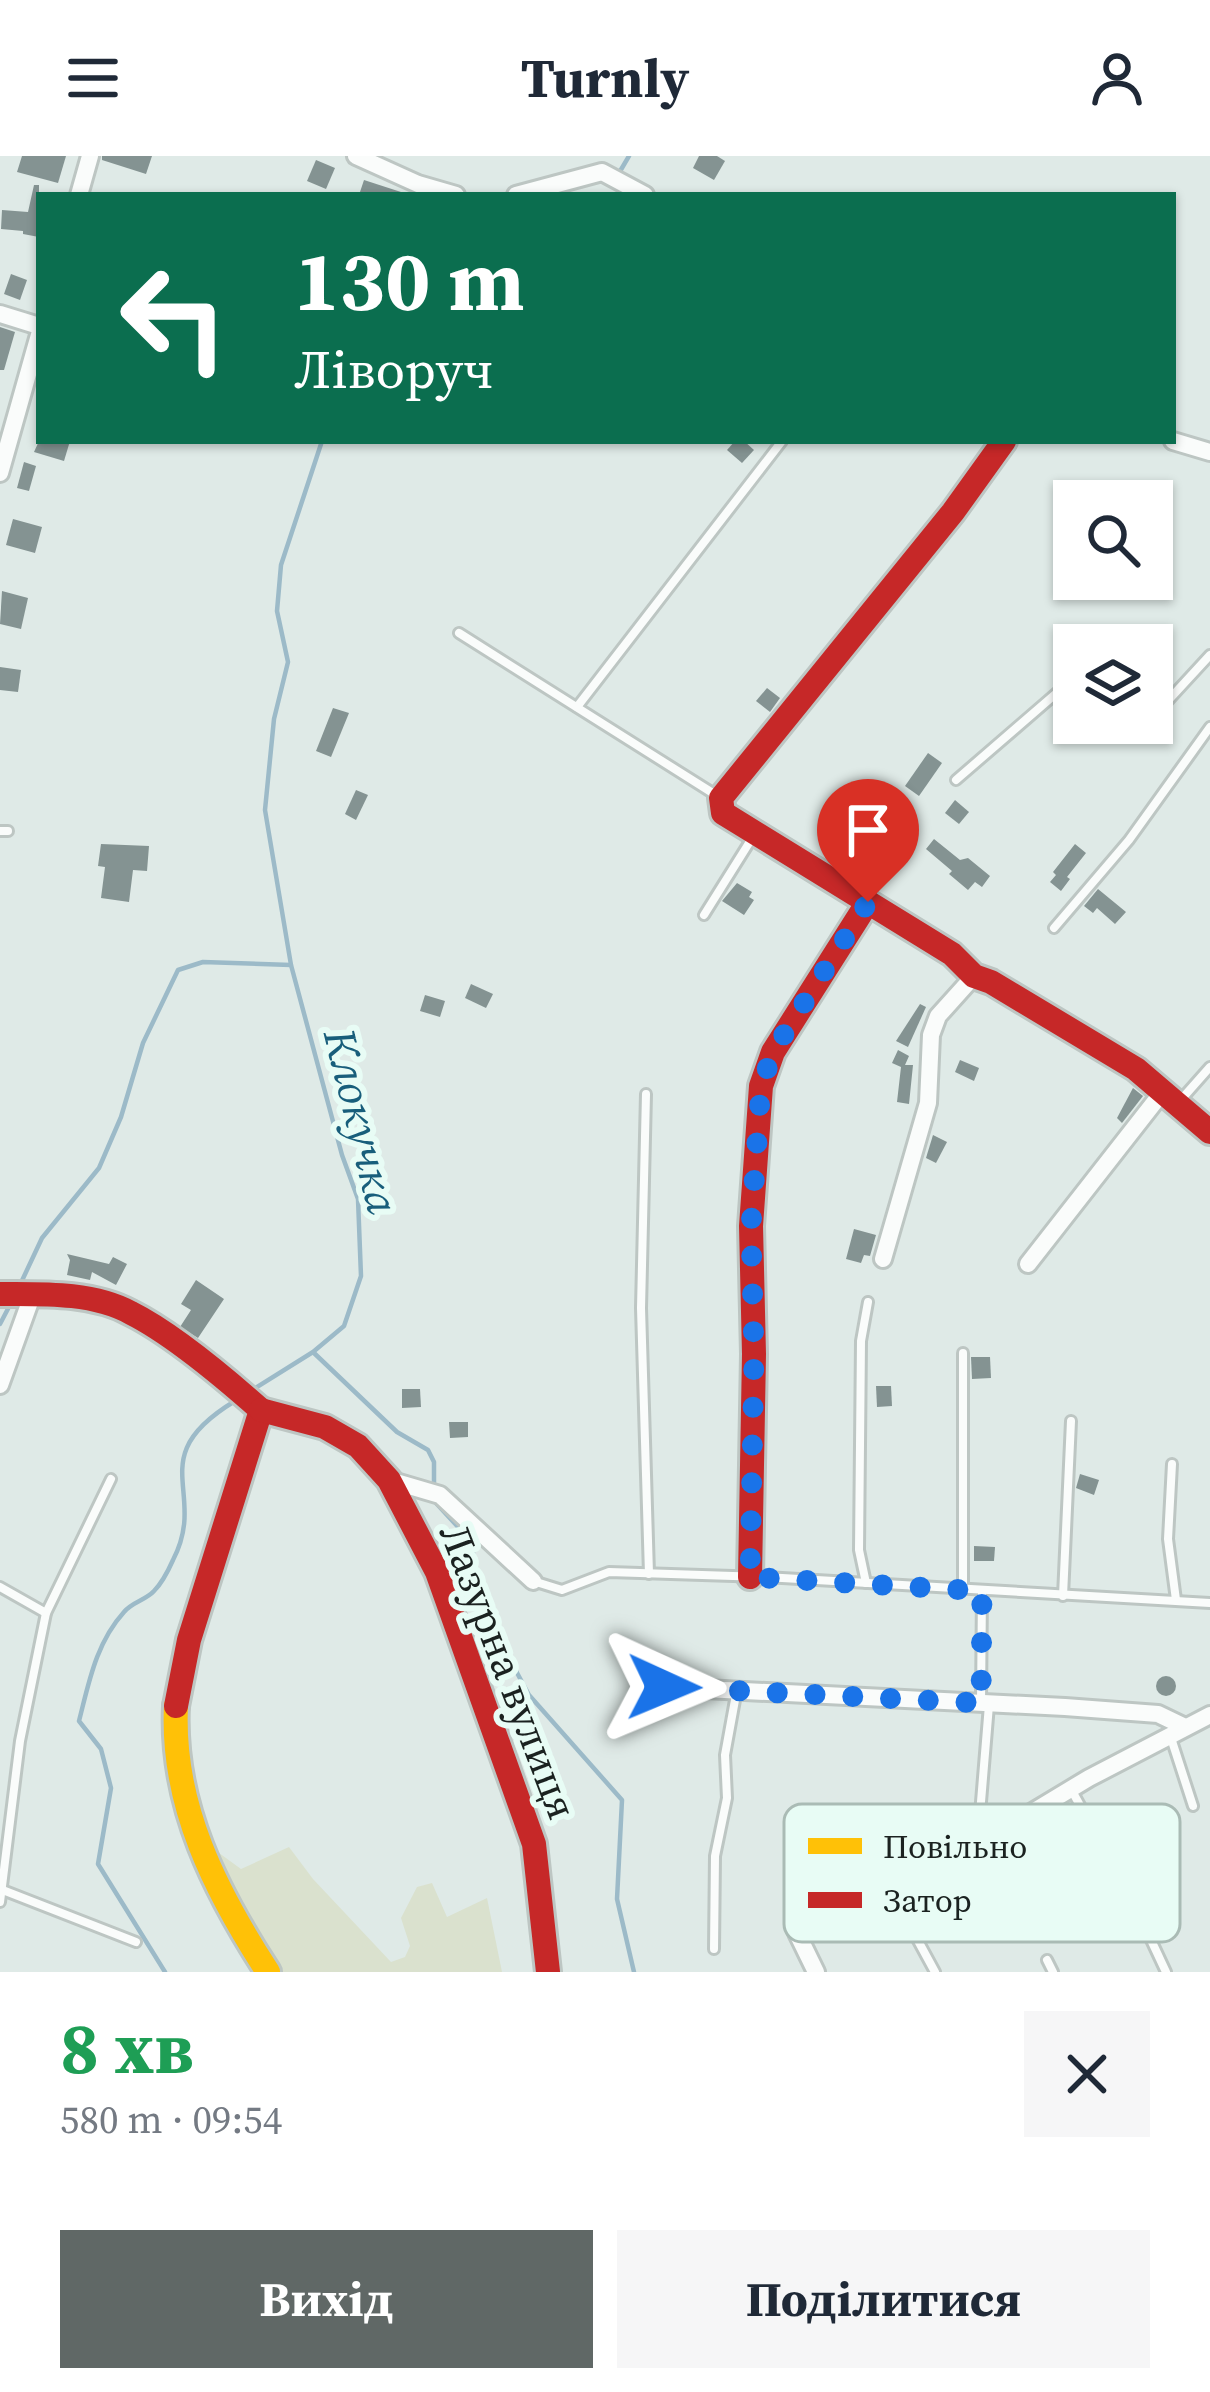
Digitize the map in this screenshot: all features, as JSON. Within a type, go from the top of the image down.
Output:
[{"type":"street","points":[[80,192],[89,156]]},
{"type":"street","points":[[356,156],[446,192]]},
{"type":"street","points":[[527,192],[602,172],[638,192]]},
{"type":"street","points":[[0,314],[36,325]]},
{"type":"street","points":[[0,473],[36,346]]},
{"type":"street","points":[[1176,442],[1210,452]]},
{"type":"street","points":[[1002,444],[953,512],[721,797],[723,813],[952,954],[974,976],[1123,1060],[1210,1132]]},
{"type":"street","points":[[750,1577],[751,1226],[761,1086],[773,1052],[868,902]]},
{"type":"street","points":[[883,1258],[928,1103],[931,1035],[938,1016],[974,976]]},
{"type":"street","points":[[1028,1264],[1171,1097]]},
{"type":"street","points":[[0,1385],[15,1294],[60,1294],[129,1311],[248,1398],[188,1644],[175,1717],[184,1798],[194,1835],[226,1908],[268,1972]]},
{"type":"street","name":"Лазурна вулиця","points":[[248,1398],[326,1427],[358,1446],[389,1480],[437,1572],[534,1844],[548,1972]]},
{"type":"street","points":[[389,1480],[434,1492],[533,1580]]},
{"type":"street","points":[[664,1687],[1158,1714],[1178,1731]]},
{"type":"street","points":[[1045,1804],[1210,1715]]},
{"type":"street","points":[[804,1942],[816,1972]]},
{"type":"lane","points":[[577,707],[780,444]]},
{"type":"lane","points":[[459,633],[721,797]]},
{"type":"lane","points":[[1173,696],[1210,655]]},
{"type":"lane","points":[[956,780],[1053,696]]},
{"type":"lane","points":[[1054,928],[1129,840],[1210,728]]},
{"type":"lane","points":[[704,915],[755,833]]},
{"type":"lane","points":[[1171,1097],[1210,1067]]},
{"type":"lane","points":[[646,1094],[641,1309],[649,1574]]},
{"type":"lane","points":[[866,1583],[859,1550],[861,1341],[868,1302]]},
{"type":"lane","points":[[963,1353],[963,1589]]},
{"type":"lane","points":[[1064,1596],[1071,1421]]},
{"type":"lane","points":[[1172,1464],[1168,1539],[1176,1600]]},
{"type":"lane","points":[[0,1902],[20,1742],[46,1613],[111,1479]]},
{"type":"lane","points":[[533,1580],[562,1590],[609,1572],[1210,1603]]},
{"type":"lane","points":[[0,1587],[46,1613]]},
{"type":"lane","points":[[980,1804],[985,1703],[982,1591]]},
{"type":"lane","points":[[714,1949],[715,1856],[728,1798],[725,1755],[737,1689]]},
{"type":"lane","points":[[1178,1731],[1193,1805]]},
{"type":"lane","points":[[1071,1788],[1080,1804]]},
{"type":"lane","points":[[1,1889],[136,1942]]},
{"type":"lane","points":[[919,1942],[935,1972]]},
{"type":"lane","points":[[1152,1942],[1166,1972]]},
{"type":"lane","points":[[1047,1960],[1053,1972]]},
{"type":"green space","points":[[204,1842],[241,1869],[289,1847],[391,1962],[405,1957],[410,1946],[401,1918],[417,1887],[432,1883],[447,1917],[487,1898],[502,1972],[259,1972]]},
{"type":"building","points":[[22,156],[66,156],[58,183],[17,172]]},
{"type":"building","points":[[102,156],[152,156],[146,174],[102,160]]},
{"type":"building","points":[[699,156],[725,161],[714,180],[693,168]]},
{"type":"building","points":[[316,160],[335,168],[326,189],[307,181]]},
{"type":"building","points":[[364,180],[401,192],[360,192]]},
{"type":"building","points":[[34,185],[39,185],[36,236],[1,229],[2,210],[28,212]]},
{"type":"building","points":[[11,274],[27,280],[20,300],[4,294]]},
{"type":"building","points":[[0,327],[15,332],[4,370],[0,370]]},
{"type":"building","points":[[38,444],[69,444],[64,461],[34,452]]},
{"type":"building","points":[[732,444],[747,444],[754,450],[742,463],[727,450]]},
{"type":"building","points":[[24,462],[36,466],[29,491],[17,488]]},
{"type":"building","points":[[13,519],[42,527],[35,553],[6,545]]},
{"type":"building","points":[[2,591],[28,598],[21,629],[0,624]]},
{"type":"building","points":[[0,667],[21,670],[18,692],[0,690]]},
{"type":"building","points":[[767,688],[780,698],[770,712],[756,701]]},
{"type":"building","points":[[333,708],[349,713],[331,757],[316,751]]},
{"type":"building","points":[[928,753],[942,763],[919,796],[905,786]]},
{"type":"building","points":[[356,790],[368,795],[356,820],[345,814]]},
{"type":"building","points":[[955,800],[969,812],[959,824],[945,813]]},
{"type":"building","points":[[934,839],[990,876],[982,887],[975,882],[968,890],[949,874],[952,871],[926,849]]},
{"type":"building","points":[[101,844],[149,846],[147,871],[133,870],[129,902],[101,898],[105,867],[98,866]]},
{"type":"building","points":[[1075,844],[1086,853],[1061,891],[1050,882]]},
{"type":"building","points":[[737,883],[752,892],[749,897],[754,900],[744,915],[722,901]]},
{"type":"building","points":[[1098,889],[1126,912],[1115,924],[1097,908],[1093,913],[1084,906]]},
{"type":"building","points":[[471,984],[493,994],[486,1008],[465,998]]},
{"type":"building","points":[[425,995],[445,1001],[440,1017],[420,1011]]},
{"type":"building","points":[[920,1004],[926,1007],[908,1047],[896,1041]]},
{"type":"building","points":[[898,1050],[909,1056],[905,1065],[913,1065],[909,1104],[897,1102],[901,1067],[892,1063]]},
{"type":"building","points":[[960,1060],[979,1068],[974,1081],[955,1072]]},
{"type":"building","points":[[1133,1088],[1143,1096],[1122,1123],[1117,1118]]},
{"type":"building","points":[[933,1135],[947,1142],[936,1163],[926,1158]]},
{"type":"building","points":[[854,1229],[876,1235],[870,1256],[864,1255],[861,1263],[846,1259]]},
{"type":"building","points":[[67,1254],[109,1264],[113,1257],[127,1264],[116,1285],[92,1272],[90,1280],[67,1275]]},
{"type":"building","points":[[196,1280],[224,1299],[198,1338],[180,1327],[191,1310],[181,1304]]},
{"type":"building","points":[[971,1357],[990,1357],[991,1378],[972,1379]]},
{"type":"building","points":[[876,1386],[891,1386],[892,1406],[877,1407]]},
{"type":"building","points":[[402,1389],[420,1389],[421,1407],[402,1408]]},
{"type":"building","points":[[449,1422],[468,1422],[468,1437],[450,1438]]},
{"type":"building","points":[[1080,1474],[1099,1480],[1094,1495],[1076,1488]]},
{"type":"building","points":[[974,1546],[995,1547],[994,1561],[974,1561]]},
{"type":"building","points":[[1166,1676],[1176,1686],[1166,1696],[1156,1686]]},
{"type":"waterway","name":"Клокучка","points":[[619,173],[629,156]]},
{"type":"waterway","name":"Клокучка","points":[[249,1392],[313,1352],[344,1326],[361,1276],[358,1199],[291,965],[265,810],[274,719],[288,662],[277,611],[281,565],[321,444]]},
{"type":"waterway","points":[[19,1287],[42,1238],[99,1168],[121,1117],[143,1043],[178,970],[203,962],[291,965]]},
{"type":"waterway","points":[[0,1324],[11,1303]]},
{"type":"waterway","points":[[314,1353],[397,1432],[428,1450],[434,1462],[434,1491]]},
{"type":"waterway","name":"Клокучка","points":[[165,1972],[98,1864],[111,1788],[101,1749],[79,1721],[95,1664],[114,1624],[157,1588],[173,1560],[182,1536],[182,1476],[191,1440],[207,1421],[235,1401]]},
{"type":"waterway","points":[[435,1502],[471,1541],[482,1608],[529,1695],[622,1800],[617,1899],[634,1972]]},
{"type":"traffic: slow","points":[[176,1706],[176,1743],[189,1813],[215,1879],[268,1972]]},
{"type":"traffic: jam","points":[[1002,444],[953,512],[721,798],[723,813],[952,954],[974,976],[1136,1069],[1210,1132]]},
{"type":"traffic: jam","points":[[750,1577],[751,1226],[761,1086],[773,1052],[868,902]]},
{"type":"traffic: jam","points":[[0,1294],[67,1296],[116,1306],[181,1345],[261,1410],[189,1640],[176,1706]]},
{"type":"traffic: jam","points":[[261,1410],[325,1427],[358,1446],[389,1480],[437,1572],[534,1844],[548,1972]]},
{"type":"route","points":[[664,1687],[981,1703],[982,1591],[750,1577],[751,1226],[761,1086],[773,1052],[868,902]]}]
